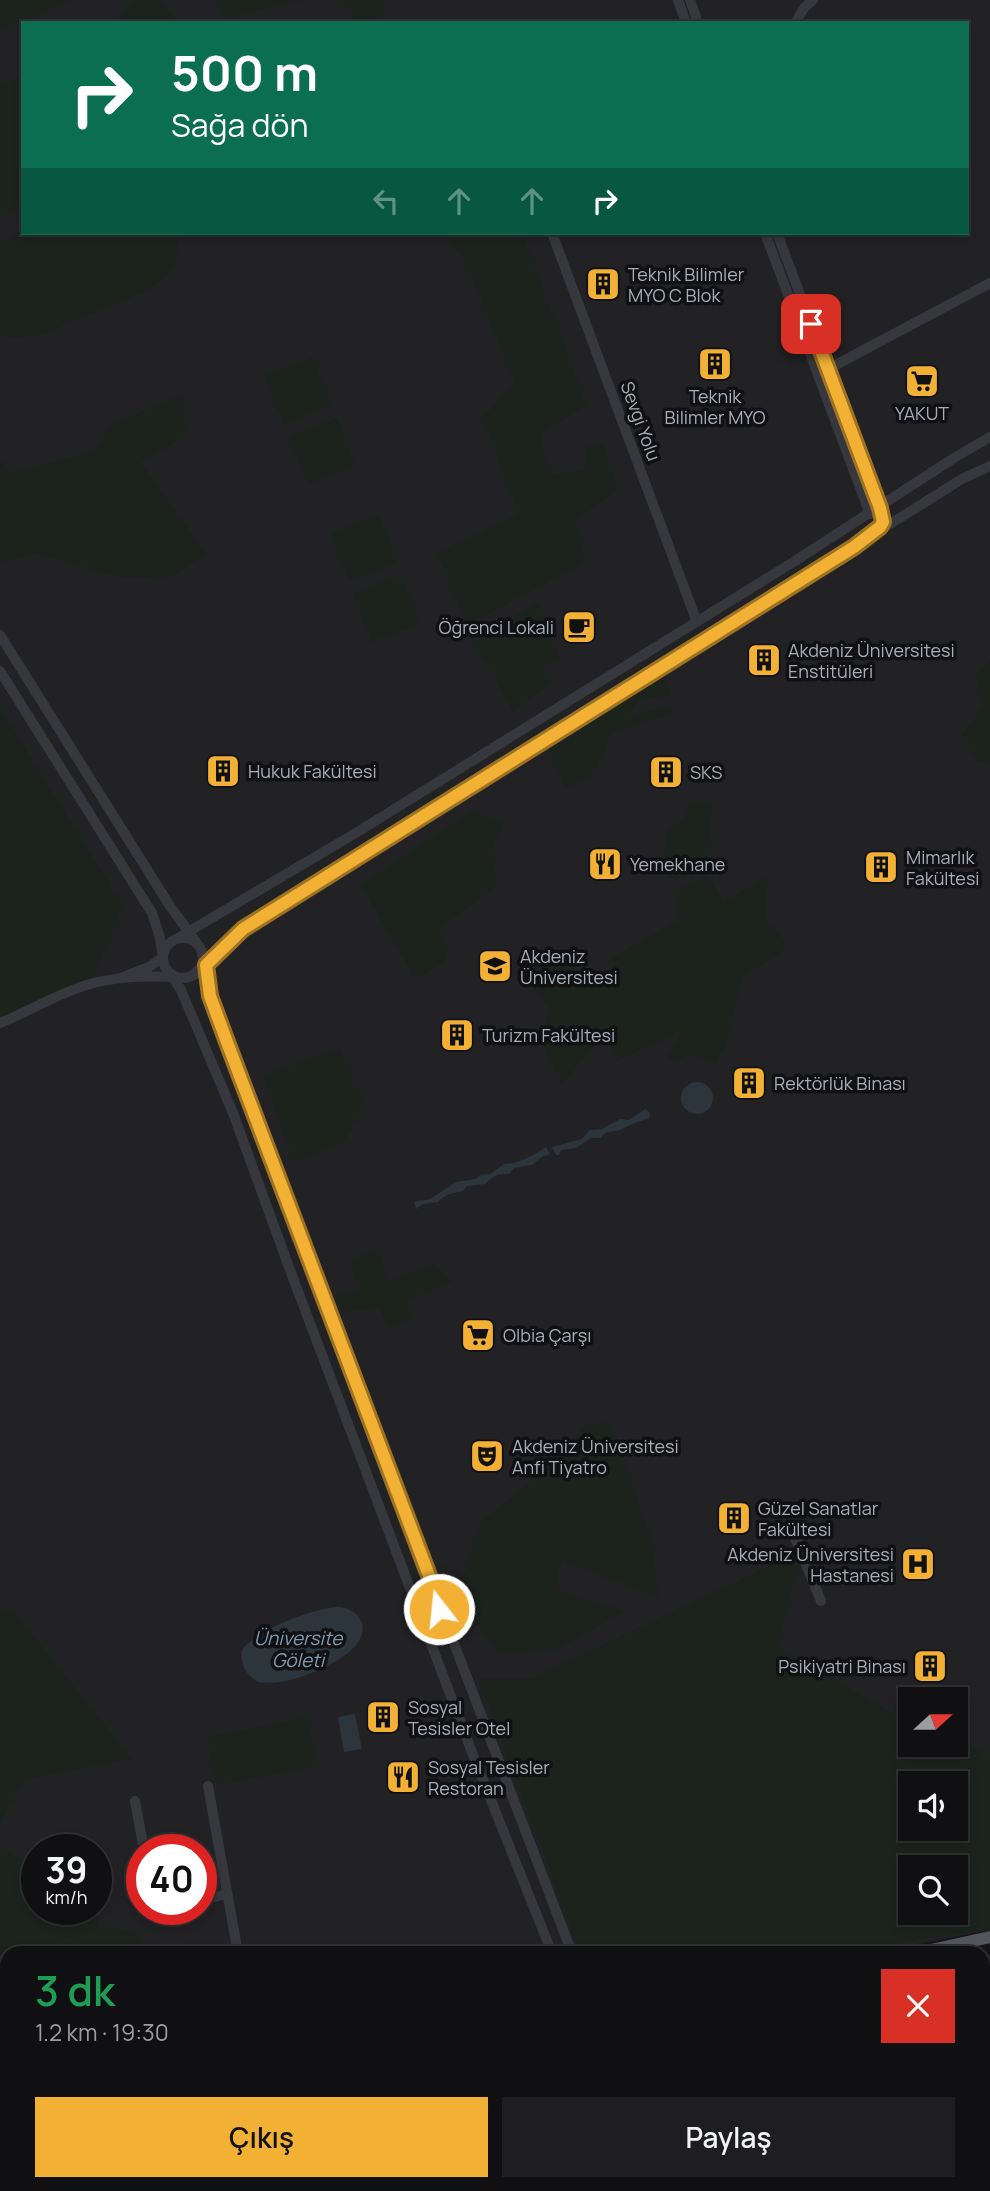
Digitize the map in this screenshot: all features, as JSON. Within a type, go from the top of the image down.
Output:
[{"type":"main road","points":[[949,1946],[990,1937]]},
{"type":"street","points":[[678,0],[685,21]]},
{"type":"street","points":[[690,0],[697,21]]},
{"type":"street","points":[[796,21],[813,0]]},
{"type":"street","name":"Sevgi Yolu","points":[[553,235],[696,622]]},
{"type":"street","points":[[766,235],[875,511],[883,522],[854,547]]},
{"type":"street","points":[[778,235],[828,369],[875,511]]},
{"type":"street","points":[[828,369],[990,283]]},
{"type":"street","points":[[121,978],[149,967],[163,957],[167,945],[178,938],[359,831],[990,437]]},
{"type":"street","points":[[0,1023],[50,999],[90,984],[121,978],[184,978],[196,972],[204,959],[243,929],[962,479],[990,466]]},
{"type":"street","points":[[0,635],[196,942],[204,959],[210,996],[251,1111],[569,1946]]},
{"type":"street","points":[[0,671],[147,902],[159,934],[163,963],[181,990],[233,1113],[418,1609],[549,1946]]},
{"type":"street","points":[[178,938],[184,937],[196,942]]},
{"type":"street","points":[[791,1528],[821,1601]]},
{"type":"street","points":[[418,1609],[424,1615],[432,1615],[439,1609],[439,1600]]},
{"type":"street","points":[[208,1786],[237,1946]]},
{"type":"street","points":[[135,1801],[141,1834]]},
{"type":"street","points":[[508,1839],[526,1833]]},
{"type":"street","points":[[217,1896],[227,1894]]},
{"type":"shaded area","name":"Akdeniz Üniversitesi","points":[[0,0],[990,0],[990,1930],[907,1946],[0,1946]]},
{"type":"shaded area","points":[[0,0],[73,0],[0,29]]},
{"type":"shaded area","points":[[137,0],[162,0],[176,21],[118,21],[125,9]]},
{"type":"shaded area","points":[[219,0],[304,0],[225,18]]},
{"type":"shaded area","points":[[342,0],[385,0],[374,21],[356,21]]},
{"type":"shaded area","points":[[21,77],[21,200],[0,218],[0,84]]},
{"type":"shaded area","points":[[21,234],[177,235],[178,250],[175,263],[168,274],[148,290],[40,335],[14,338],[0,334],[0,242]]},
{"type":"shaded area","points":[[446,235],[523,235],[586,405],[540,434],[550,475],[587,470],[587,447],[603,443],[618,490],[574,521],[586,562],[467,625],[437,553],[519,514],[483,418],[515,381],[465,261]]},
{"type":"shaded area","points":[[313,357],[331,405],[284,424],[265,376]]},
{"type":"shaded area","points":[[183,395],[185,436],[140,462],[207,555],[166,579],[119,577],[35,553],[0,564],[0,456],[10,474],[96,450],[111,424]]},
{"type":"shaded area","points":[[337,418],[355,465],[308,484],[289,437]]},
{"type":"shaded area","points":[[379,515],[397,562],[350,581],[331,534]]},
{"type":"shaded area","points":[[401,575],[420,623],[372,642],[353,594]]},
{"type":"shaded area","points":[[539,602],[560,658],[542,666],[550,683],[513,712],[474,641]]},
{"type":"shaded area","points":[[990,660],[990,760],[977,763],[962,735],[984,706],[976,676]]},
{"type":"shaded area","points":[[661,676],[671,695],[638,700],[628,717],[670,706],[673,713],[611,733],[594,775],[566,788],[549,750]]},
{"type":"shaded area","points":[[0,708],[123,906],[90,984],[0,1022]]},
{"type":"shaded area","points":[[688,803],[712,803],[706,867],[676,880],[664,875],[666,830],[683,820]]},
{"type":"shaded area","points":[[472,811],[503,823],[491,852],[497,886],[438,929],[447,960],[415,979],[361,885]]},
{"type":"shaded area","points":[[708,876],[724,902],[767,877],[766,918],[789,948],[741,977],[726,1045],[715,1063],[688,1055],[674,1062],[667,1057],[683,1030],[616,1061],[610,1028],[561,1085],[540,1038],[551,1010],[533,987],[539,954],[600,983],[616,974],[612,958],[678,920],[680,887]]},
{"type":"shaded area","points":[[339,1049],[365,1106],[343,1143],[294,1162],[263,1075]]},
{"type":"shaded area","points":[[378,1249],[387,1282],[435,1264],[452,1281],[406,1301],[412,1320],[390,1328],[378,1307],[341,1312],[335,1296],[359,1290],[350,1261]]},
{"type":"shaded area","points":[[608,1423],[650,1536],[659,1598],[562,1560],[554,1590],[624,1611],[556,1650],[497,1653],[458,1594],[482,1521],[555,1462],[586,1425]]},
{"type":"shaded area","points":[[801,1551],[777,1647],[898,1716],[898,1757],[968,1757],[968,1745],[990,1754],[990,1929],[882,1946],[577,1946],[479,1679],[533,1678]]},
{"type":"shaded area","points":[[12,1609],[132,1759],[25,1779],[0,1823],[0,1613]]},
{"type":"shaded area","points":[[307,1718],[316,1766],[216,1785],[207,1737]]},
{"type":"shaded area","points":[[0,1846],[21,1860],[21,1925],[98,1925],[134,1931],[142,1946],[0,1946]]},
{"type":"water","points":[[697,1082],[708,1087],[713,1098],[708,1109],[697,1114],[686,1109],[681,1098],[686,1087]]},
{"type":"water","points":[[645,1109],[650,1113],[649,1119],[608,1132],[601,1138],[591,1138],[576,1148],[561,1150],[559,1155],[556,1155],[552,1147],[582,1139],[590,1130],[602,1129],[620,1119],[629,1120]]},
{"type":"water","points":[[546,1147],[550,1155],[543,1156],[532,1165],[514,1168],[509,1174],[495,1176],[485,1184],[467,1186],[463,1191],[446,1196],[438,1202],[423,1204],[416,1209],[414,1202],[430,1199],[456,1182],[490,1174],[504,1164],[521,1161]]},
{"type":"water","name":"Üniversite Göleti","points":[[339,1607],[357,1615],[361,1621],[362,1632],[358,1642],[337,1661],[309,1674],[272,1683],[258,1682],[247,1672],[242,1660],[242,1650],[249,1642],[272,1628],[301,1616]]},
{"type":"water","points":[[355,1714],[362,1749],[344,1752],[338,1717]]},
{"type":"place","name":"Teknik Bilimler MYO C Blok","points":[[603,284]]},
{"type":"place","name":"Teknik Bilimler MYO","points":[[715,364]]},
{"type":"place","name":"YAKUT","points":[[922,381]]},
{"type":"place","name":"Öğrenci Lokali","points":[[579,627]]},
{"type":"place","name":"Akdeniz Üniversitesi Enstitüleri","points":[[764,660]]},
{"type":"place","name":"Hukuk Fakültesi","points":[[223,771]]},
{"type":"place","name":"SKS","points":[[666,772]]},
{"type":"place","name":"Yemekhane","points":[[605,864]]},
{"type":"place","name":"Mimarlık Fakültesi","points":[[881,867]]},
{"type":"place","name":"Akdeniz Üniversitesi","points":[[495,966]]},
{"type":"place","name":"Turizm Fakültesi","points":[[457,1035]]},
{"type":"place","name":"Rektörlük Binası","points":[[749,1083]]},
{"type":"place","name":"Olbia Çarşı","points":[[478,1335]]},
{"type":"place","name":"Akdeniz Üniversitesi Anfi Tiyatro","points":[[487,1456]]},
{"type":"place","name":"Güzel Sanatlar Fakültesi","points":[[734,1518]]},
{"type":"place","name":"Akdeniz Üniversitesi Hastanesi","points":[[918,1564]]},
{"type":"place","name":"Psikiyatri Binası","points":[[930,1666]]},
{"type":"place","name":"Sosyal Tesisler Otel","points":[[383,1717]]},
{"type":"place","name":"Sosyal Tesisler Restoran","points":[[403,1777]]},
{"type":"route","points":[[439,1609],[436,1594],[251,1111],[210,996],[206,965],[243,929],[854,547],[880,527],[883,522],[880,508],[811,324]]}]
